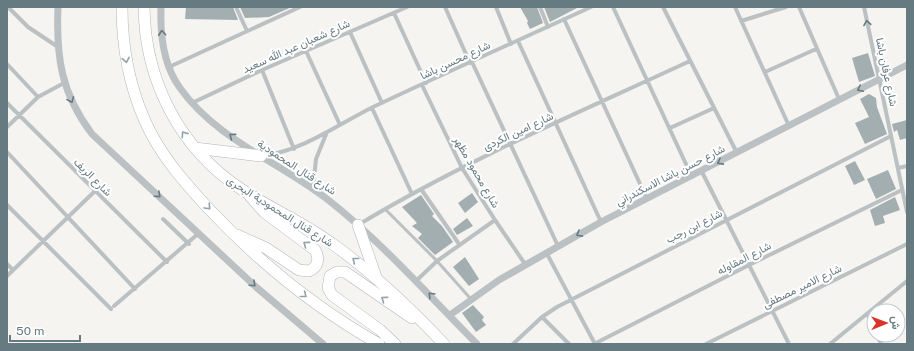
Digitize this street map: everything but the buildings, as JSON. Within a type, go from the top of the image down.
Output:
[{"type":"main road","points":[[122,7],[123,43],[126,64],[135,97],[155,141],[179,175],[233,233],[281,277],[316,304],[378,344]]},
{"type":"main road","name":"شارع قنال المحمودية البحرى","points":[[144,7],[147,46],[159,90],[176,123],[194,148],[219,172],[248,194],[313,230],[376,277],[444,344]]},
{"type":"main road","points":[[194,148],[261,156]]},
{"type":"main road","points":[[233,233],[266,248],[299,270],[309,272],[317,265],[317,254],[315,250],[264,212],[248,194]]},
{"type":"main road","points":[[358,225],[376,277]]},
{"type":"main road","points":[[394,344],[380,330],[329,292],[327,284],[333,273],[345,272],[402,312],[428,328]]},
{"type":"street","points":[[8,7],[28,27],[58,47]]},
{"type":"street","points":[[58,7],[58,47],[64,83],[77,113],[92,134],[200,233],[256,287],[323,344]]},
{"type":"street","name":"شارع قنال المحمودية","points":[[162,7],[162,40],[169,67],[178,86],[192,103],[223,130],[261,156],[313,188],[358,225],[416,281],[477,344]]},
{"type":"street","points":[[236,7],[247,31]]},
{"type":"street","points":[[288,7],[290,12]]},
{"type":"street","points":[[169,67],[300,7]]},
{"type":"street","name":"شارع شعبان عبد الله سعيد","points":[[192,103],[262,70],[407,7]]},
{"type":"street","points":[[445,7],[558,246]]},
{"type":"street","points":[[496,7],[512,44]]},
{"type":"street","points":[[540,7],[548,27]]},
{"type":"street","points":[[613,7],[692,177]]},
{"type":"street","points":[[663,7],[737,153]]},
{"type":"street","points":[[735,7],[789,126]]},
{"type":"street","points":[[741,22],[786,7]]},
{"type":"street","points":[[799,7],[839,99]]},
{"type":"street","name":"شارع عرفان باشا","points":[[864,7],[907,212]]},
{"type":"street","name":"شارع محسن باشا","points":[[261,156],[294,149],[382,103],[588,8]]},
{"type":"street","name":"شارع محمود مظهر","points":[[394,13],[462,168],[525,264]]},
{"type":"street","points":[[564,20],[647,199]]},
{"type":"street","points":[[350,32],[382,103]]},
{"type":"street","points":[[518,41],[602,222]]},
{"type":"street","points":[[765,72],[816,49]]},
{"type":"street","points":[[306,51],[340,125]]},
{"type":"street","name":"شارع امين الكردى","points":[[358,225],[421,189],[510,144],[690,61]]},
{"type":"street","points":[[7,64],[38,97]]},
{"type":"street","name":"شارع حسن باشا الاسكندراني","points":[[450,315],[470,298],[546,252],[907,65]]},
{"type":"street","points":[[262,70],[294,149]]},
{"type":"street","points":[[7,127],[38,97],[64,83]]},
{"type":"street","name":"شارع الريف","points":[[7,103],[167,262]]},
{"type":"street","points":[[372,108],[412,194]]},
{"type":"street","points":[[670,128],[714,108]]},
{"type":"street","points":[[313,188],[316,159],[327,132]]},
{"type":"street","name":"شارع ابن رجب","points":[[513,344],[542,317],[571,300],[891,136]]},
{"type":"street","points":[[7,152],[135,289]]},
{"type":"street","points":[[898,168],[907,166]]},
{"type":"street","points":[[702,172],[789,344]]},
{"type":"street","points":[[421,189],[460,244]]},
{"type":"street","name":"شارع المقاوله","points":[[594,344],[749,265],[902,190]]},
{"type":"street","points":[[7,276],[95,191]]},
{"type":"street","points":[[7,205],[113,308],[200,233]]},
{"type":"street","points":[[163,219],[189,244]]},
{"type":"street","points":[[416,281],[437,261],[495,220]]},
{"type":"street","name":"شارع الامير مصطفى","points":[[706,344],[907,244]]},
{"type":"street","points":[[546,252],[594,344]]},
{"type":"street","points":[[7,264],[13,270]]},
{"type":"street","points":[[881,303],[907,282]]},
{"type":"street","points":[[830,344],[866,316]]},
{"type":"street","points":[[542,317],[569,344]]},
{"type":"lane","points":[[385,209],[437,261],[470,298]]}]
